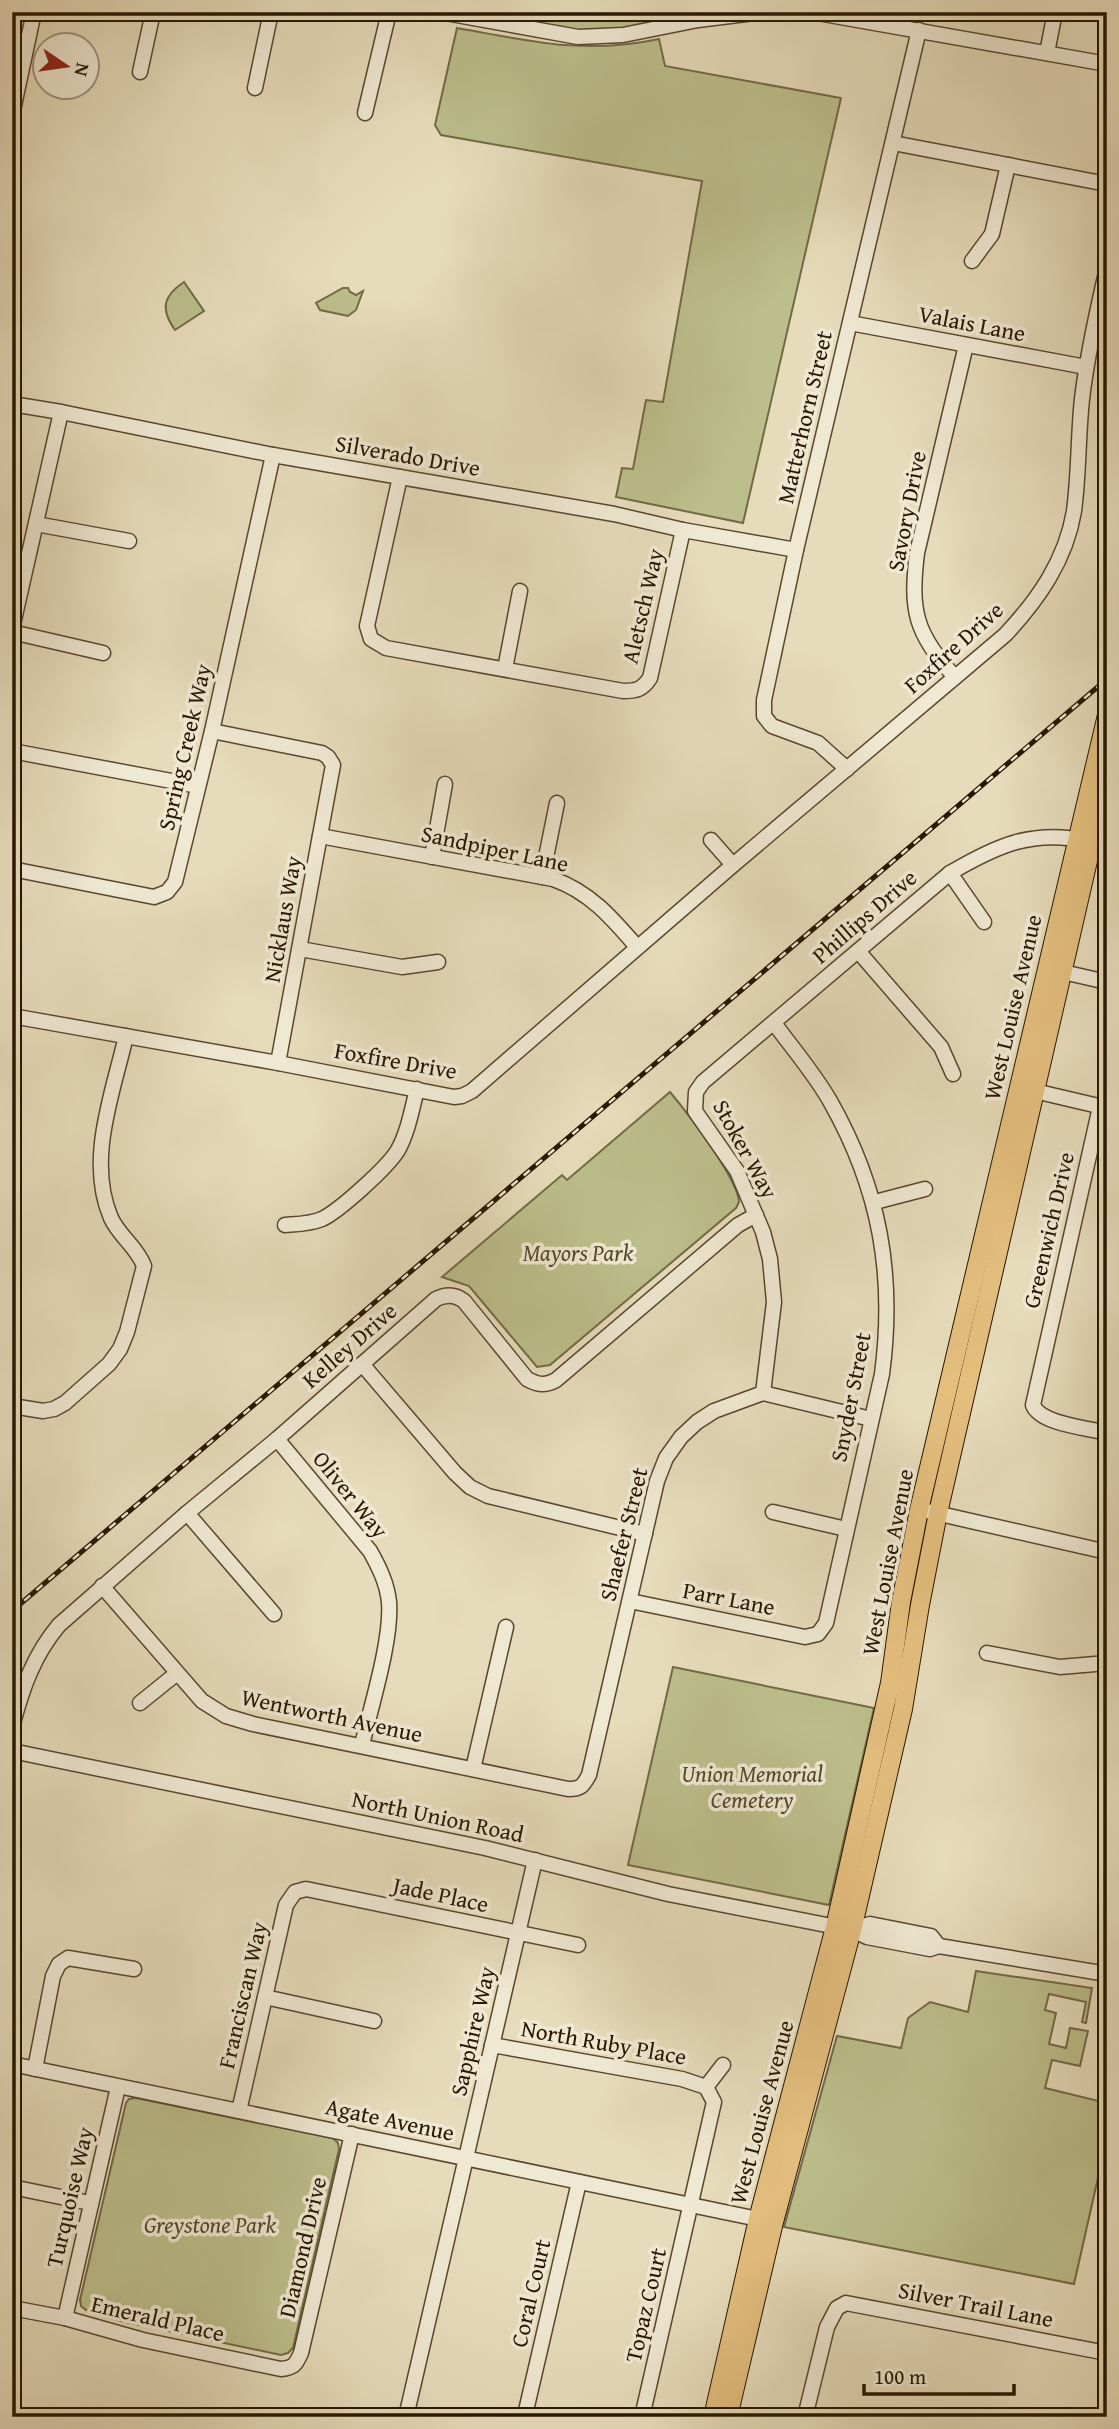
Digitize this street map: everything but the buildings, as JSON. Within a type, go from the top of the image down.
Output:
[{"type":"main road","name":"West Louise Avenue","points":[[713,2417],[758,2219],[844,1929],[903,1709],[938,1513],[1027,1089],[1084,840],[1107,715]]},
{"type":"main road","name":"West Louise Avenue","points":[[1084,840],[1107,778]]},
{"type":"main road","name":"West Louise Avenue","points":[[728,2417],[844,1929],[919,1510],[1027,1089]]},
{"type":"street","points":[[12,115],[34,12]]},
{"type":"street","points":[[140,72],[153,12]]},
{"type":"street","points":[[255,88],[271,12]]},
{"type":"street","points":[[296,12],[355,12]]},
{"type":"street","points":[[365,113],[389,12]]},
{"type":"street","points":[[445,13],[578,37],[624,34],[698,16],[762,12]]},
{"type":"street","points":[[812,12],[1107,64]]},
{"type":"street","points":[[1047,53],[1055,12]]},
{"type":"street","name":"Matterhorn Street","points":[[848,769],[818,743],[772,726],[764,716],[764,700],[796,550],[919,30]]},
{"type":"street","points":[[893,143],[1107,184]]},
{"type":"street","points":[[972,261],[992,234],[1008,165]]},
{"type":"street","name":"Foxfire Drive","points":[[12,1016],[454,1097],[472,1091],[733,864],[1005,635],[1026,612],[1048,580],[1064,547],[1075,502],[1086,367],[1107,268]]},
{"type":"street","name":"Valais Lane","points":[[850,323],[1086,367]]},
{"type":"street","name":"Savory Drive","points":[[955,677],[936,656],[918,622],[914,605],[914,582],[917,553],[966,345]]},
{"type":"street","name":"Silverado Drive","points":[[12,404],[273,455],[614,514],[684,530],[796,550]]},
{"type":"street","points":[[61,412],[12,630],[103,653]]},
{"type":"street","name":"Spring Creek Way","points":[[12,869],[154,897],[167,892],[175,882],[212,731],[273,455]]},
{"type":"street","name":"Aletsch Way","points":[[400,477],[367,626],[371,639],[386,648],[598,687],[636,691],[650,678],[684,530]]},
{"type":"street","points":[[36,524],[129,541]]},
{"type":"street","points":[[505,669],[520,591]]},
{"type":"street","name":"Nicklaus Way","points":[[212,731],[321,753],[328,757],[333,765],[278,1063]]},
{"type":"street","points":[[12,751],[198,786]]},
{"type":"street","points":[[432,857],[444,783]]},
{"type":"street","points":[[542,877],[557,803]]},
{"type":"street","name":"Sandpiper Lane","points":[[320,836],[542,877],[572,886],[605,911],[637,947]]},
{"type":"street","name":"Phillips Drive","points":[[696,1092],[703,1082],[950,873],[987,851],[1013,842],[1051,836],[1084,840]]},
{"type":"street","points":[[711,840],[733,864]]},
{"type":"street","points":[[950,873],[984,922]]},
{"type":"street","points":[[300,949],[402,967],[438,962]]},
{"type":"street","points":[[858,951],[941,1047],[953,1074]]},
{"type":"street","points":[[1054,970],[1107,982]]},
{"type":"street","name":"Snyder Street","points":[[774,1023],[810,1069],[853,1144],[874,1202],[887,1295],[882,1374],[826,1623],[818,1634]]},
{"type":"street","points":[[12,1406],[43,1411],[65,1403],[93,1380],[120,1349],[127,1332],[144,1266],[141,1257],[120,1233],[110,1215],[102,1188],[100,1163],[105,1126],[126,1036]]},
{"type":"street","points":[[285,1225],[311,1223],[326,1217],[385,1167],[397,1152],[405,1134],[417,1089]]},
{"type":"street","points":[[1027,1089],[1103,1107]]},
{"type":"street","name":"Stoker Way","points":[[696,1092],[694,1104],[699,1118],[721,1145],[737,1171],[756,1215],[769,1259],[774,1303],[763,1393]]},
{"type":"street","name":"Greenwich Drive","points":[[1103,1107],[1032,1405],[1037,1413],[1046,1419],[1107,1433]]},
{"type":"street","points":[[874,1202],[925,1189]]},
{"type":"street","name":"Kelley Drive","points":[[12,1727],[32,1664],[45,1641],[59,1625],[436,1299],[444,1295],[464,1301],[527,1379],[535,1384],[549,1384],[738,1225],[756,1215]]},
{"type":"street","points":[[362,1364],[454,1473],[470,1487],[488,1496],[645,1534]]},
{"type":"street","points":[[763,1393],[871,1419]]},
{"type":"street","name":"Shaefer Street","points":[[591,1765],[657,1481],[666,1458],[681,1437],[697,1422],[714,1411],[763,1393]]},
{"type":"street","name":"Oliver Way","points":[[277,1439],[370,1551],[386,1586],[389,1603],[388,1626],[362,1745]]},
{"type":"street","points":[[919,1510],[1107,1552]]},
{"type":"street","points":[[773,1512],[846,1529]]},
{"type":"street","points":[[187,1513],[274,1614]]},
{"type":"street","name":"Wentworth Avenue","points":[[102,1586],[176,1674],[202,1701],[226,1716],[253,1724],[568,1789],[583,1786],[591,1765]]},
{"type":"street","name":"Parr Lane","points":[[630,1601],[805,1637],[818,1634]]},
{"type":"street","points":[[473,1769],[506,1627]]},
{"type":"street","points":[[987,1653],[1060,1667],[1107,1663]]},
{"type":"street","points":[[139,1703],[176,1674]]},
{"type":"street","name":"North Union Road","points":[[12,1751],[535,1860],[668,1894],[844,1929],[867,1937],[930,1949],[939,1946],[1107,1973]]},
{"type":"street","name":"Sapphire Way","points":[[405,2417],[535,1860]]},
{"type":"street","name":"Jade Place","points":[[295,1892],[306,1889],[578,1945]]},
{"type":"street","name":"Franciscan Way","points":[[239,2111],[286,1905],[295,1892]]},
{"type":"street","points":[[35,2069],[53,1976],[59,1964],[68,1958],[134,1969]]},
{"type":"street","points":[[265,1997],[374,2021]]},
{"type":"street","name":"North Ruby Place","points":[[492,2045],[682,2079],[706,2087]]},
{"type":"street","name":"Agate Avenue","points":[[12,2064],[758,2219]]},
{"type":"street","points":[[706,2087],[723,2064]]},
{"type":"street","name":"Turquoise Way","points":[[65,2318],[118,2087]]},
{"type":"street","name":"Topaz Court","points":[[642,2417],[714,2102],[706,2087]]},
{"type":"street","name":"Diamond Drive","points":[[293,2367],[301,2353],[352,2134]]},
{"type":"street","name":"Coral Court","points":[[525,2415],[579,2182]]},
{"type":"street","points":[[12,2187],[90,2203]]},
{"type":"street","name":"Silver Trail Lane","points":[[805,2417],[827,2327],[837,2308],[846,2303],[1107,2353]]},
{"type":"street","name":"Emerald Place","points":[[12,2308],[65,2318],[143,2340],[281,2369],[293,2367]]},
{"type":"green space","points":[[448,12],[698,12],[698,20],[578,37]]},
{"type":"green space","points":[[457,28],[582,46],[632,44],[659,39],[665,66],[841,98],[743,523],[616,497],[622,468],[633,469],[646,400],[663,402],[702,181],[441,135],[435,125]]},
{"type":"green space","points":[[184,282],[204,311],[175,330],[167,316],[166,303],[172,292]]},
{"type":"green space","points":[[343,288],[348,288],[356,295],[363,291],[356,310],[348,316],[320,310],[316,303]]},
{"type":"green space","name":"Mayors Park","points":[[670,1092],[721,1162],[739,1202],[736,1208],[550,1365],[537,1367],[469,1286],[442,1277],[562,1175],[567,1180]]},
{"type":"green space","name":"Union Memorial Cemetery","points":[[673,1667],[874,1708],[829,1905],[628,1865]]},
{"type":"green space","points":[[976,1971],[1092,1988],[1086,2023],[1082,2022],[1086,2002],[1049,1994],[1045,2010],[1056,2013],[1049,2044],[1066,2048],[1070,2028],[1088,2031],[1080,2066],[1052,2060],[1045,2088],[1107,2103],[1107,2138],[1074,2284],[784,2227],[837,2036],[901,2048],[908,2018],[930,2002],[968,2012]]},
{"type":"green space","name":"Greystone Park","points":[[136,2098],[333,2138],[338,2143],[339,2149],[293,2348],[288,2353],[281,2355],[121,2321],[81,2306],[80,2300],[126,2103],[129,2099]]},
{"type":"railway","points":[[12,1611],[1107,679]]}]
